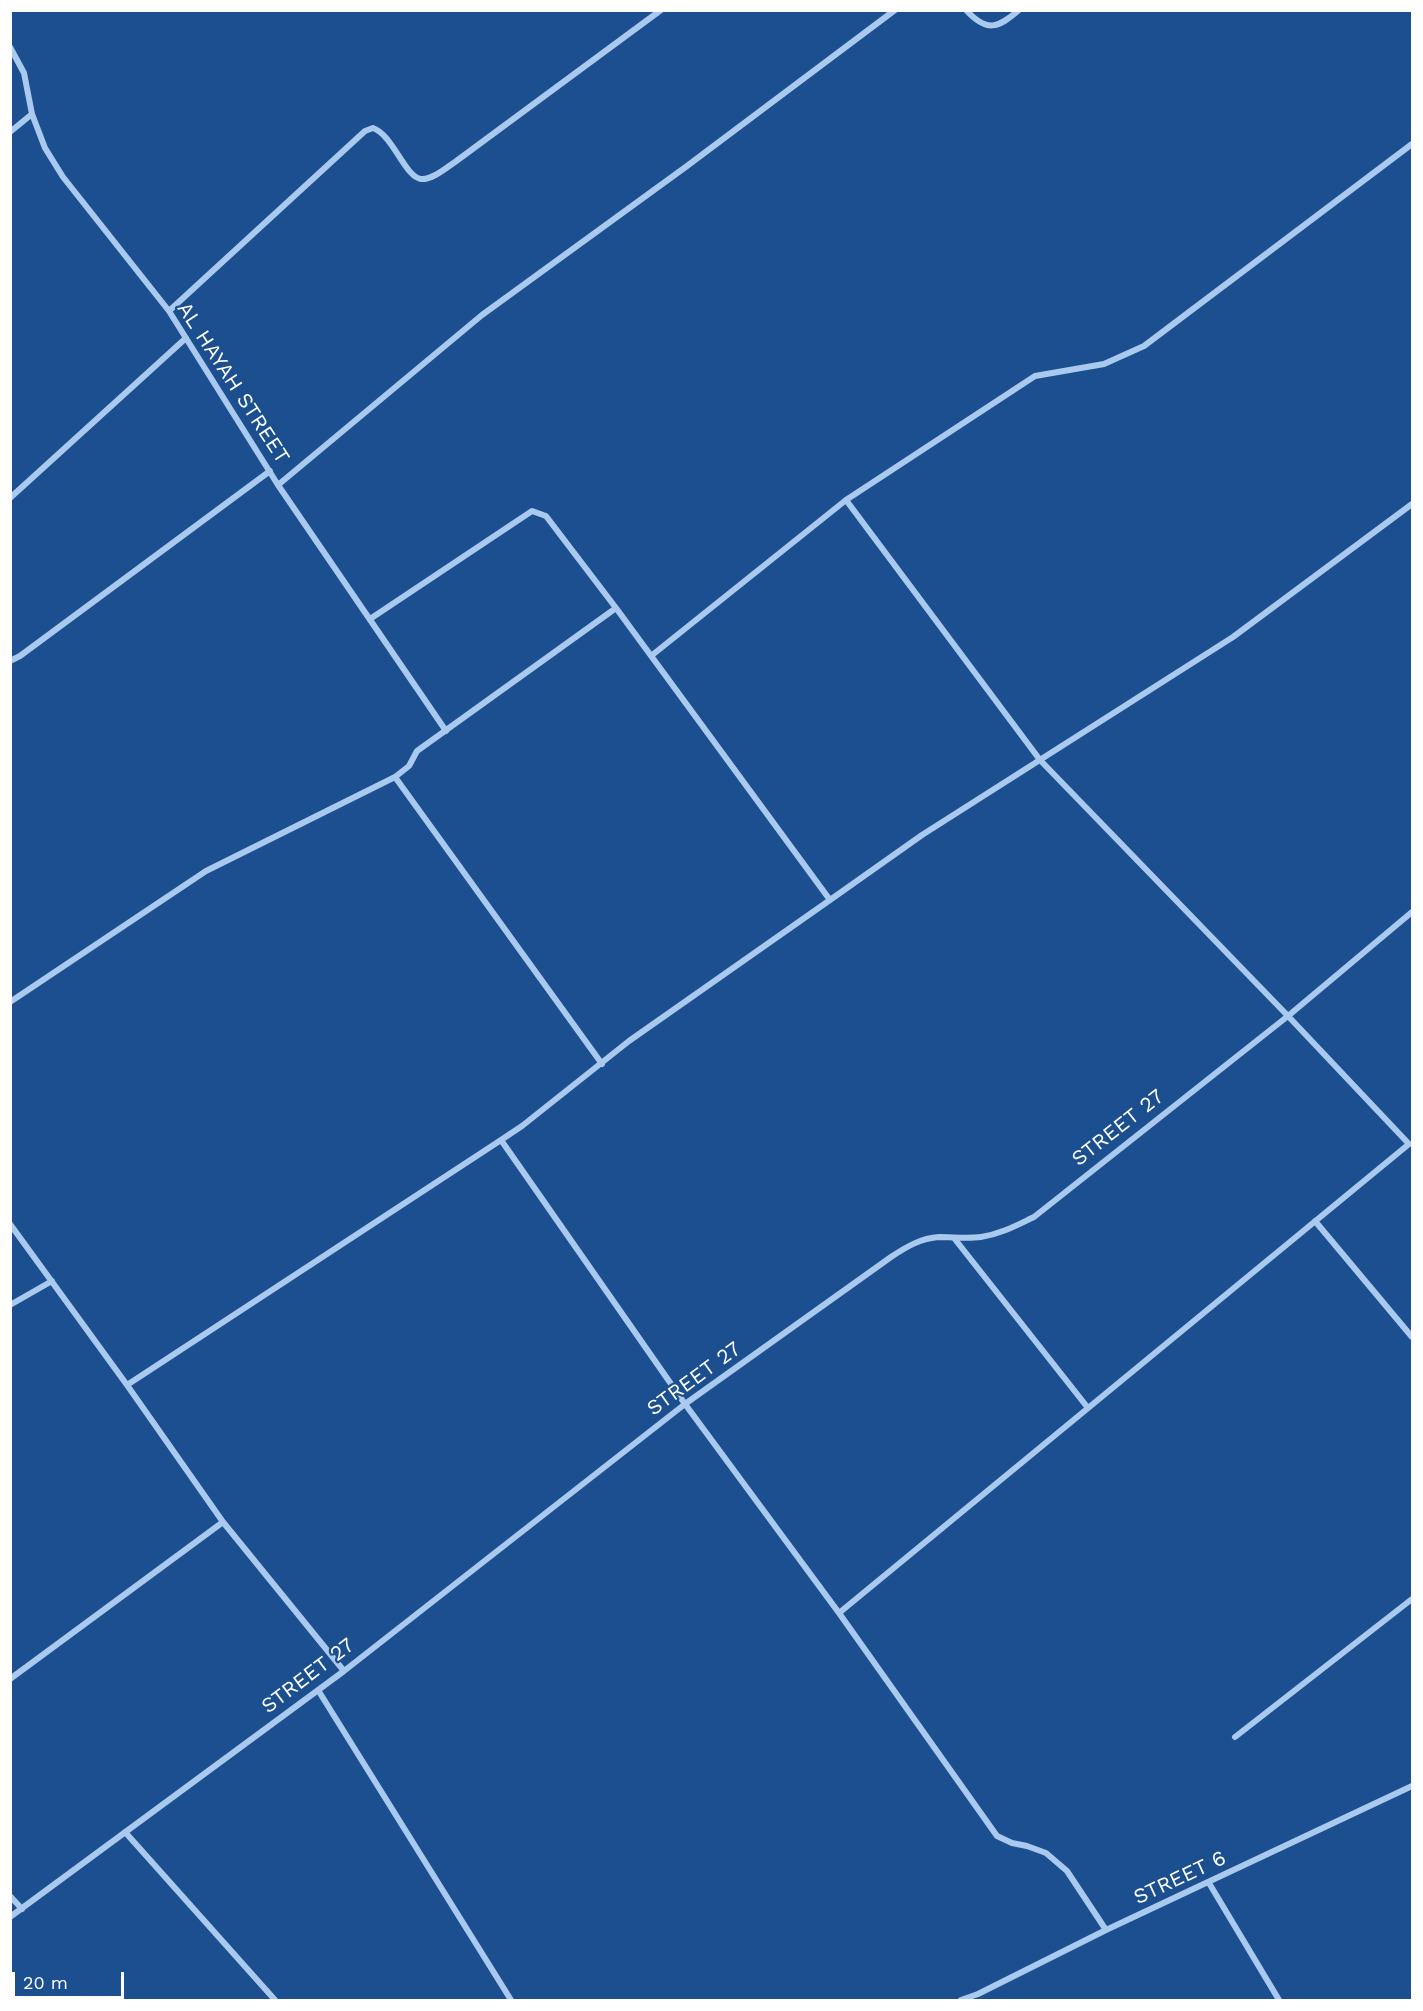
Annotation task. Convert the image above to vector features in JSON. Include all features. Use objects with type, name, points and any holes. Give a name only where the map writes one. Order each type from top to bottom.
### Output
[{"type":"street","points":[[169,311],[365,131],[373,128],[380,131],[409,170],[417,178],[423,179],[455,162],[661,10]]},
{"type":"street","points":[[278,484],[482,315],[896,10]]},
{"type":"street","points":[[966,10],[974,19],[988,25],[999,25],[1019,10]]},
{"type":"street","name":"AL HAYAH STREET","points":[[10,47],[24,73],[32,114],[45,148],[63,177],[169,311],[278,484],[447,731]]},
{"type":"street","points":[[10,132],[32,114]]},
{"type":"street","points":[[651,656],[846,500],[1035,376],[1104,364],[1144,346],[1413,144]]},
{"type":"street","points":[[10,498],[186,338]]},
{"type":"street","points":[[10,661],[20,656],[270,471]]},
{"type":"street","points":[[838,1613],[1411,1142],[1040,760],[846,500]]},
{"type":"street","points":[[127,1385],[522,1126],[629,1041],[922,835],[1233,637],[1413,504]]},
{"type":"street","points":[[370,619],[532,512],[546,516],[830,900]]},
{"type":"street","points":[[10,1002],[206,871],[395,777],[409,766],[417,752],[616,608]]},
{"type":"street","points":[[395,777],[602,1064]]},
{"type":"street","name":"STREET 27","points":[[10,1917],[344,1671],[685,1404],[905,1248],[929,1239],[982,1237],[1010,1229],[1034,1216],[1288,1016],[1413,912]]},
{"type":"street","points":[[501,1140],[685,1404],[997,1836],[1012,1844],[1027,1846],[1046,1853],[1067,1871],[1106,1930]]},
{"type":"street","points":[[1315,1221],[1413,1336]]},
{"type":"street","points":[[10,1224],[127,1385],[222,1522],[344,1671]]},
{"type":"street","points":[[954,1238],[1088,1408]]},
{"type":"street","points":[[10,1305],[52,1281]]},
{"type":"street","points":[[10,1679],[222,1522]]},
{"type":"street","points":[[1235,1737],[1413,1599]]},
{"type":"street","points":[[318,1690],[511,2001]]},
{"type":"street","name":"STREET 6","points":[[961,2001],[978,1995],[1106,1930],[1413,1786]]},
{"type":"street","points":[[125,1832],[275,2001]]},
{"type":"street","points":[[1209,1882],[1279,2001]]},
{"type":"street","points":[[10,1896],[22,1909]]}]
